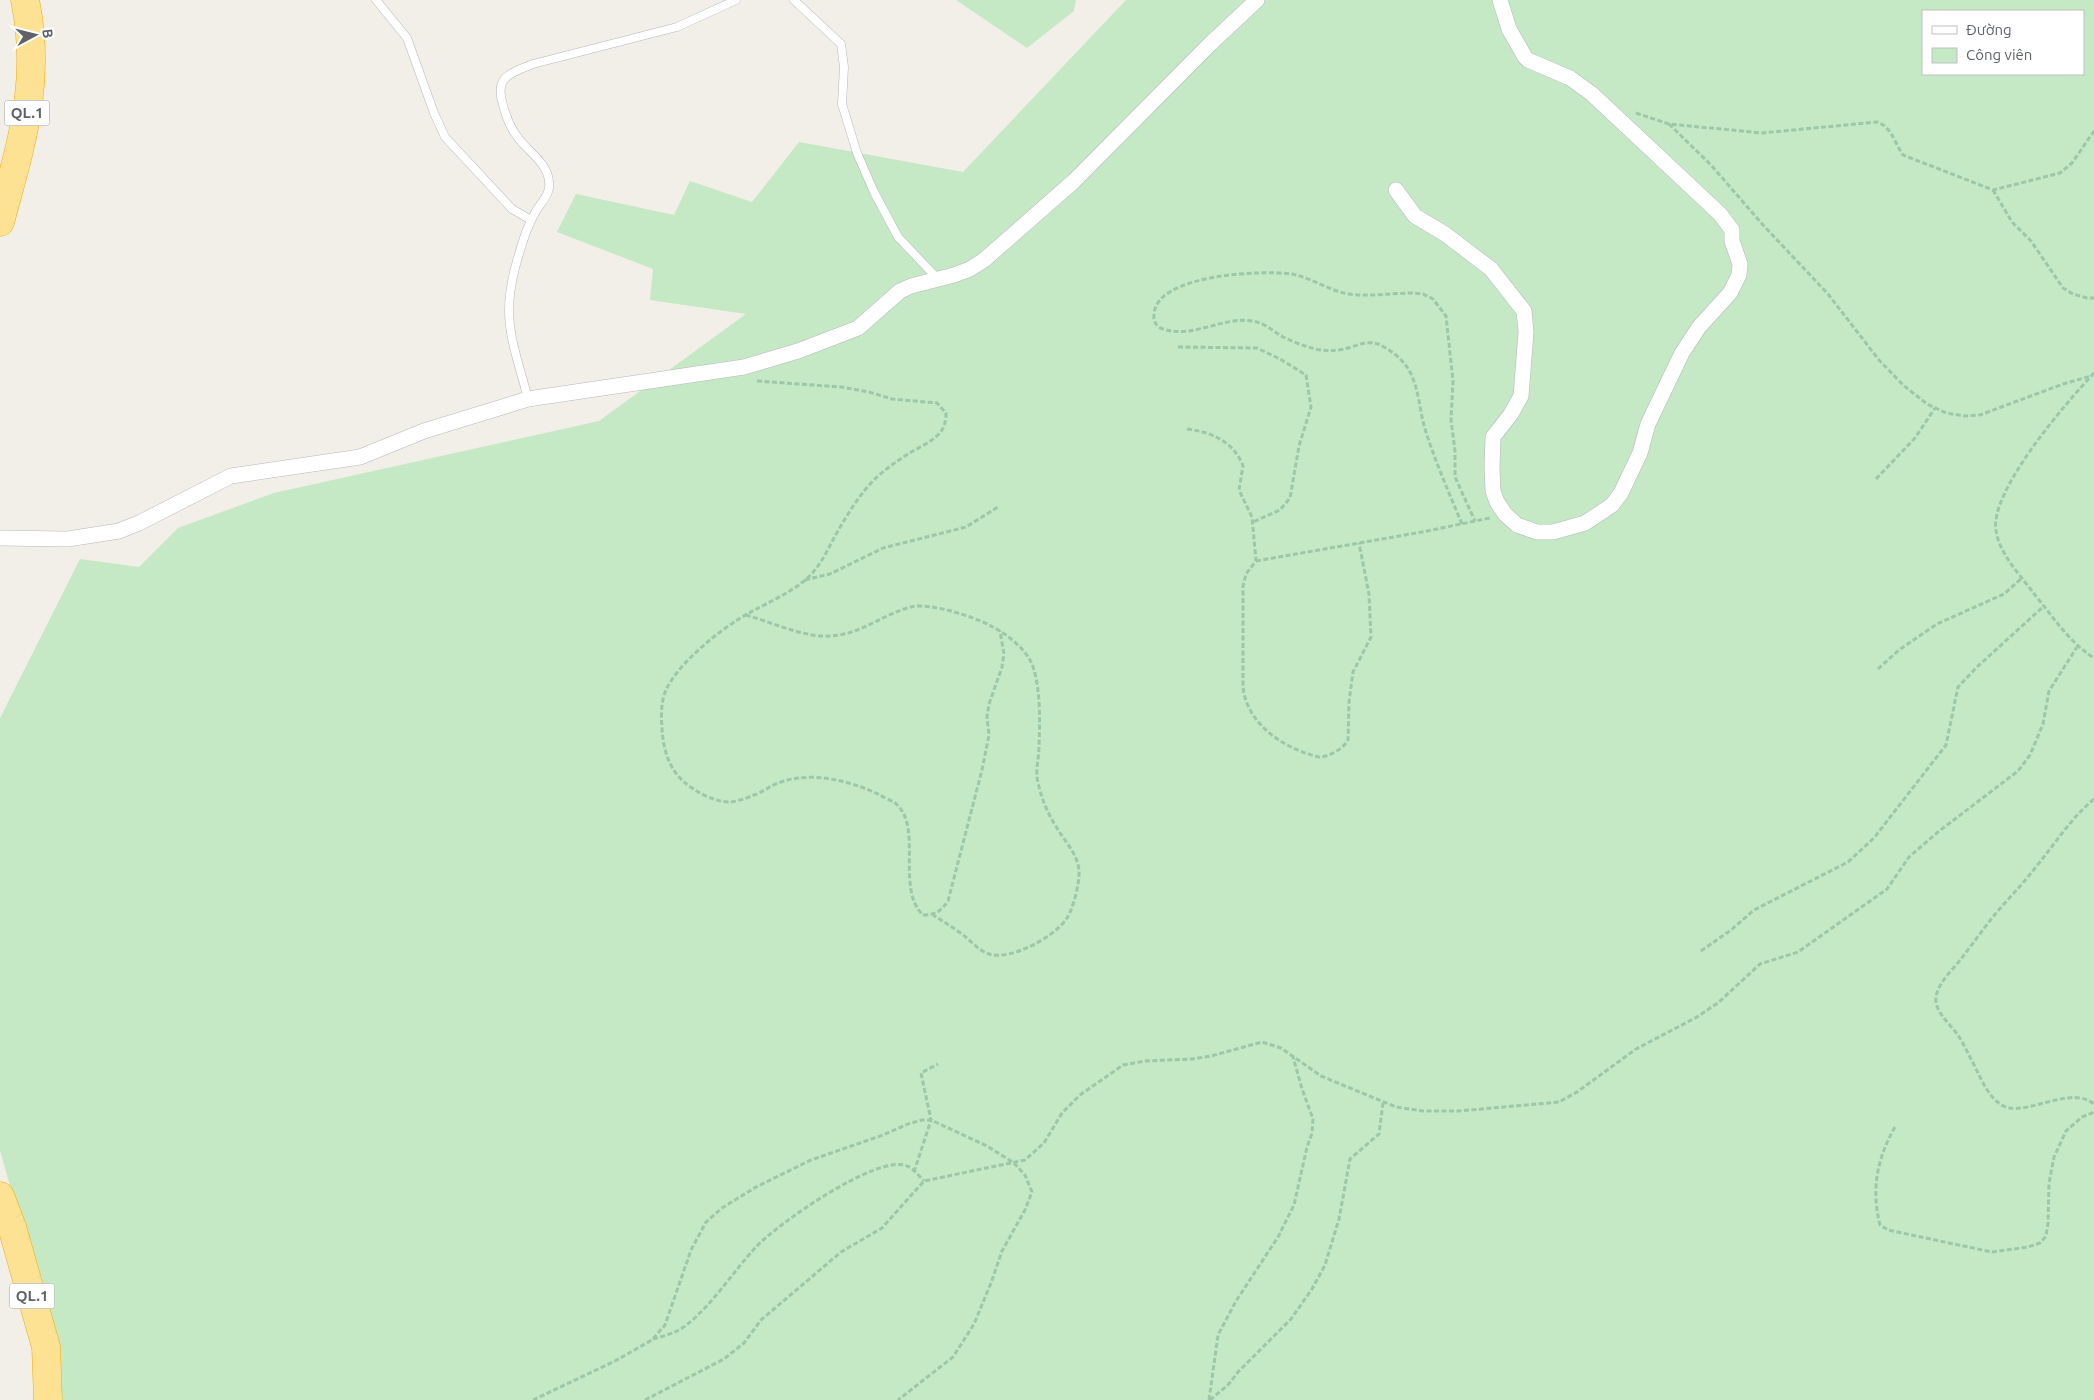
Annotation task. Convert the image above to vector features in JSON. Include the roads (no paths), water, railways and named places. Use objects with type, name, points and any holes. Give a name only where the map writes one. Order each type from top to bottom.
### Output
[{"type":"highway","name":"QL.1","points":[[0,222],[26,123],[30,92],[32,57],[26,0]]},
{"type":"highway","name":"QL.1","points":[[0,1196],[12,1227],[46,1347],[48,1400]]},
{"type":"street","points":[[0,538],[68,539],[119,531],[139,523],[232,476],[360,456],[424,431],[528,399],[652,379],[720,372],[762,362],[842,334],[864,324],[884,304],[900,292],[911,286],[938,280],[970,269],[999,247],[1074,181],[1209,45],[1257,0]]},
{"type":"street","points":[[1396,190],[1415,216],[1445,234],[1491,269],[1524,311],[1526,332],[1521,396],[1511,414],[1495,434],[1492,447],[1493,491],[1497,502],[1505,514],[1526,530],[1553,532],[1585,523],[1612,505],[1621,493],[1630,478],[1640,453],[1648,424],[1682,353],[1699,327],[1730,293],[1737,281],[1740,270],[1731,237],[1732,230],[1725,219],[1592,94],[1570,78],[1528,60],[1509,29],[1500,0]]},
{"type":"lane","points":[[376,0],[407,38],[432,108],[445,137],[512,209],[531,220]]},
{"type":"lane","points":[[528,399],[513,342],[509,311],[510,296],[517,264],[531,220],[547,196],[550,184],[541,162],[518,138],[508,120],[499,88],[503,79],[533,64],[677,27],[736,0]]},
{"type":"lane","points":[[794,0],[841,44],[844,67],[842,104],[860,159],[883,210],[898,237],[938,280]]}]
